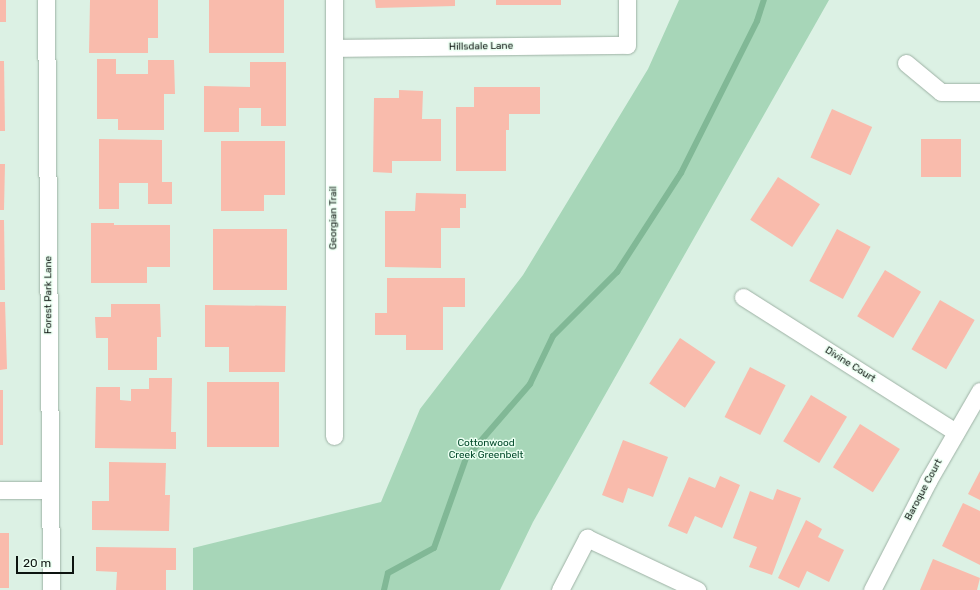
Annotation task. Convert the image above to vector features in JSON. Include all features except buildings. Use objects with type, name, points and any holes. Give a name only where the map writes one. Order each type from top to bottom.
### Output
[{"type":"street","name":"Forest Park Lane","points":[[46,0],[51,590]]},
{"type":"street","name":"Georgian Trail","points":[[334,0],[334,436]]},
{"type":"street","name":"Hillsdale Lane","points":[[334,48],[627,45],[627,0]]},
{"type":"street","points":[[906,63],[941,92],[980,92]]},
{"type":"street","name":"Divine Court","points":[[743,297],[956,432]]},
{"type":"street","name":"Baroque Court","points":[[872,590],[928,481],[980,391]]},
{"type":"street","points":[[0,490],[50,490]]},
{"type":"street","points":[[560,590],[587,538],[697,590]]},
{"type":"green space","name":"Cottonwood Creek Greenbelt","points":[[679,0],[829,0],[533,522],[500,590],[193,590],[193,548],[381,502],[420,409],[523,275],[648,69]]},
{"type":"waterway","points":[[384,590],[388,573],[434,548],[466,458],[530,384],[553,336],[617,272],[681,173],[757,21],[764,0]]}]
